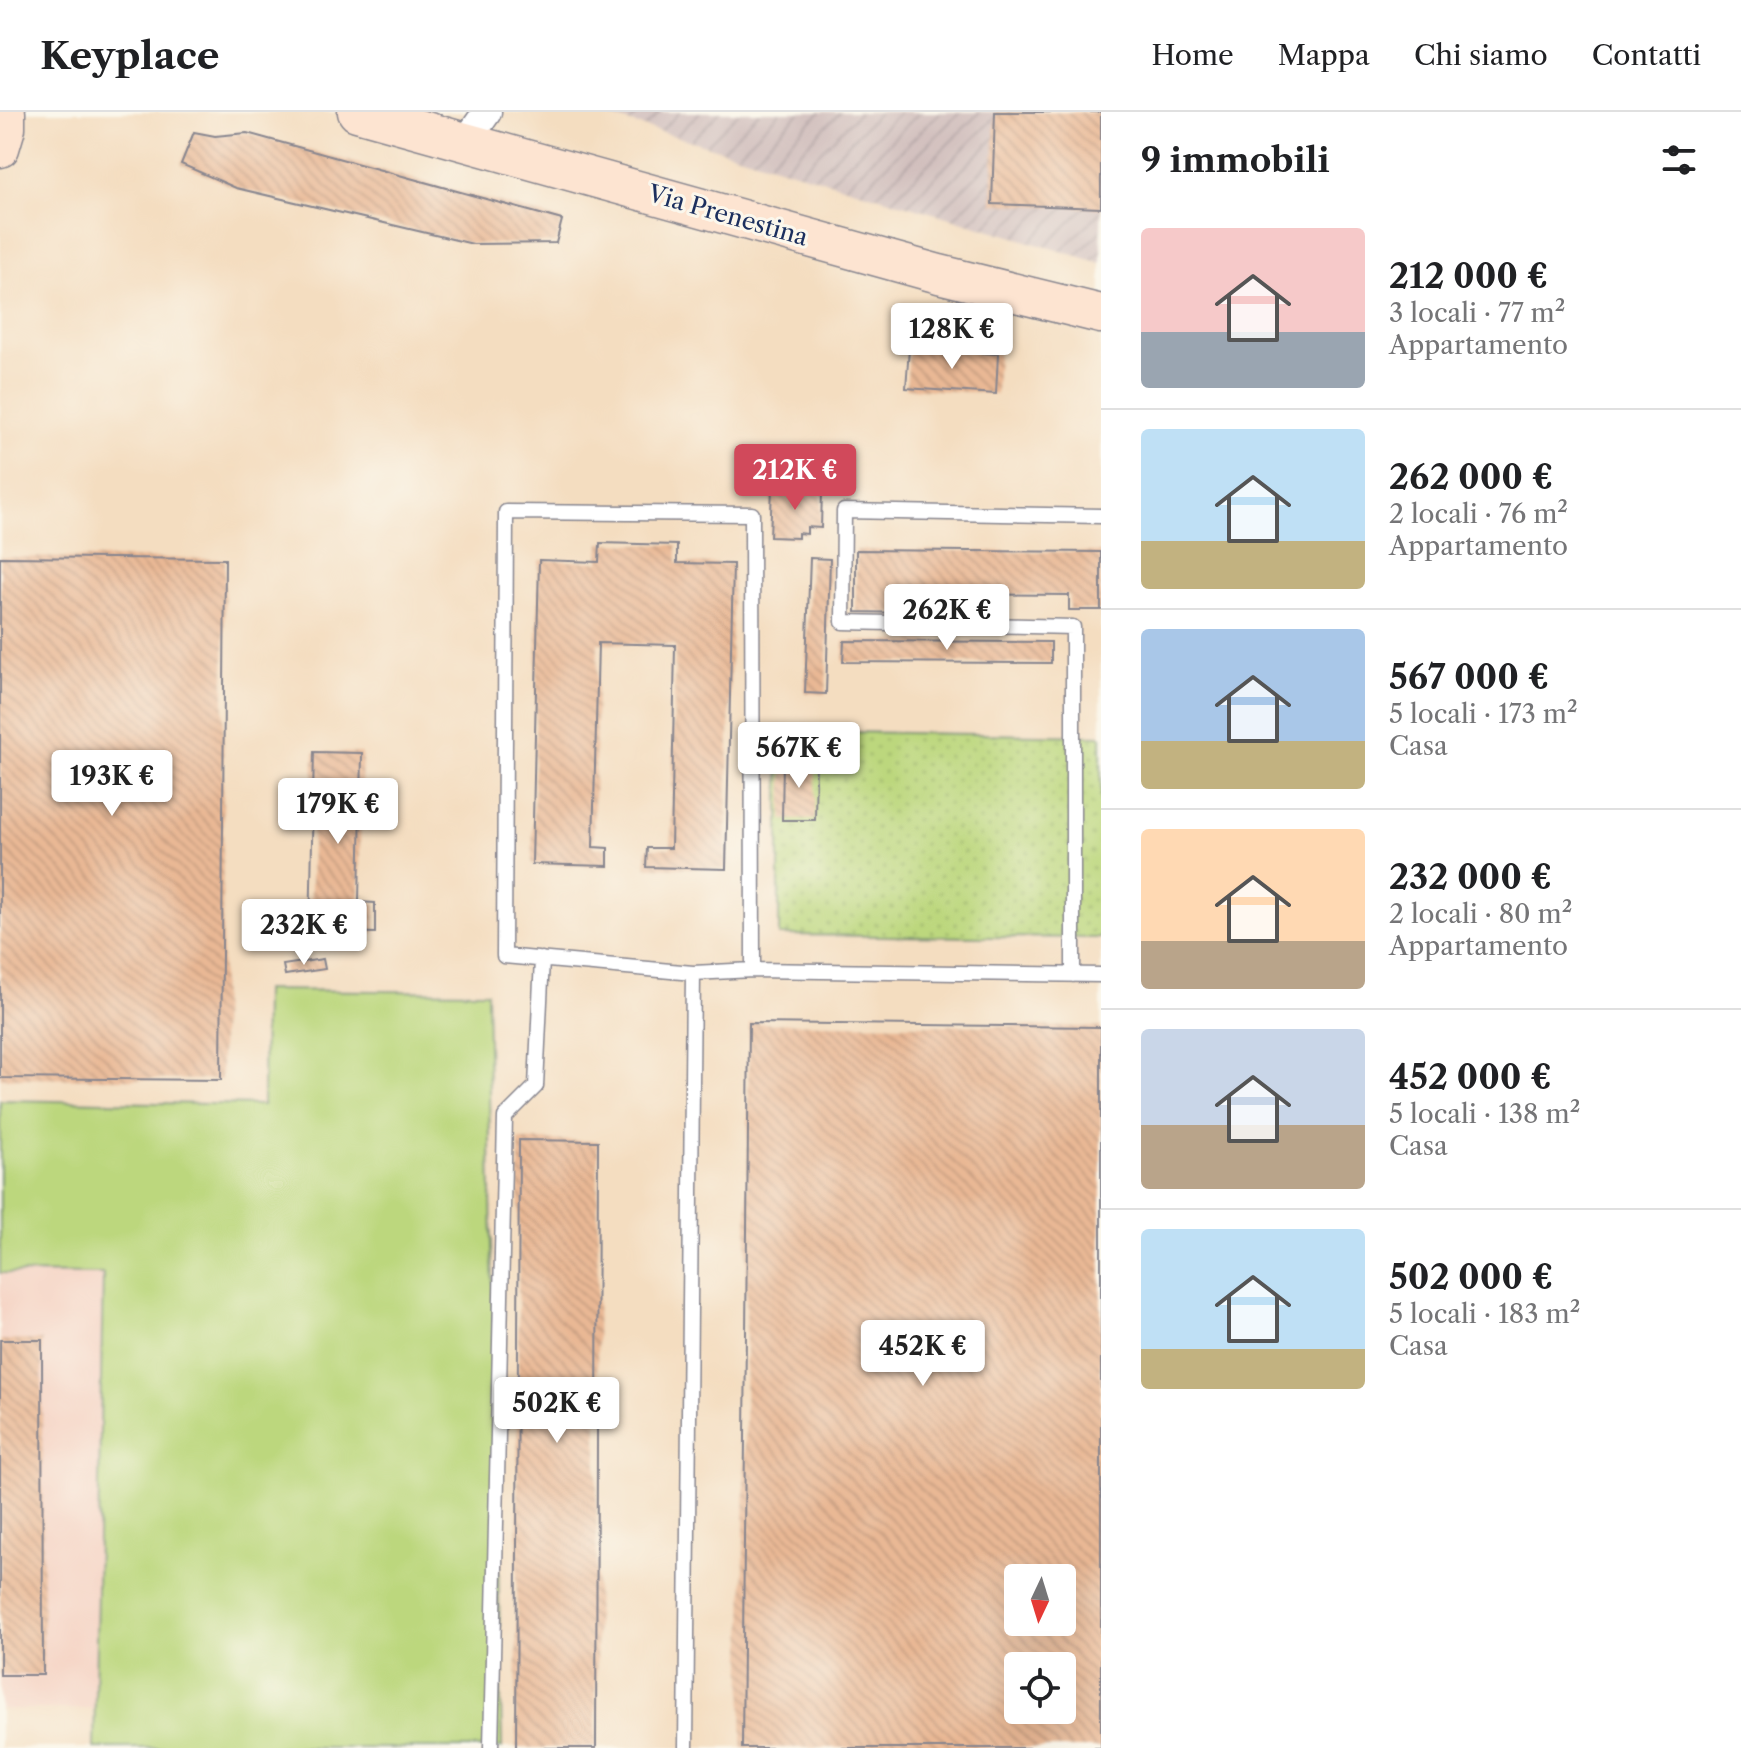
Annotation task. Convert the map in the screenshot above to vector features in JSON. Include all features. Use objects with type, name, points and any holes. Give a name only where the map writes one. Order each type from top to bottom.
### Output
[{"type":"street","name":"Via Prenestina","points":[[357,112],[476,127],[939,274],[1101,314]]},
{"type":"street","points":[[0,148],[6,128],[3,113]]},
{"type":"lane","points":[[1073,975],[1073,627],[843,622],[844,511],[1101,516]]},
{"type":"lane","points":[[753,970],[752,514],[506,512],[504,956],[693,973],[753,970],[1101,975]]},
{"type":"lane","points":[[491,1748],[505,1117],[536,1086],[542,959]]},
{"type":"lane","points":[[686,1748],[693,973]]},
{"type":"shaded area","points":[[594,112],[1101,112],[1101,263]]},
{"type":"shaded area","points":[[0,1273],[103,1274],[94,1709],[0,1709]]},
{"type":"green space","points":[[779,731],[1101,736],[1101,938],[779,935]]},
{"type":"green space","points":[[264,990],[487,992],[502,1748],[94,1748],[103,1274],[0,1273],[0,1100],[263,1105]]},
{"type":"building","points":[[995,112],[1101,112],[1101,208],[992,204]]},
{"type":"building","points":[[194,132],[215,136],[247,133],[562,220],[556,243],[473,244],[236,188],[181,164]]},
{"type":"building","points":[[909,349],[998,354],[996,394],[906,388]]},
{"type":"building","points":[[772,488],[822,490],[821,528],[807,527],[807,534],[798,533],[798,538],[770,537]]},
{"type":"building","points":[[600,543],[677,545],[677,563],[733,564],[726,869],[646,867],[647,848],[671,848],[675,645],[598,643],[593,847],[608,848],[608,866],[532,864],[539,560],[599,562]]},
{"type":"building","points":[[856,550],[1101,552],[1101,610],[1069,610],[1069,595],[912,594],[912,613],[856,612]]},
{"type":"building","points":[[0,557],[225,559],[221,1080],[0,1078]]},
{"type":"building","points":[[810,558],[830,559],[826,694],[805,693]]},
{"type":"building","points":[[844,641],[1051,642],[1051,663],[843,662]]},
{"type":"building","points":[[314,752],[362,753],[359,902],[375,903],[375,933],[310,931]]},
{"type":"building","points":[[783,761],[816,761],[815,820],[782,820]]},
{"type":"building","points":[[323,959],[325,969],[285,975],[283,965]]},
{"type":"building","points":[[749,1023],[1101,1027],[1101,1748],[742,1748]]},
{"type":"building","points":[[519,1140],[598,1141],[596,1748],[516,1748]]},
{"type":"building","points":[[0,1340],[42,1340],[43,1675],[0,1675]]}]
